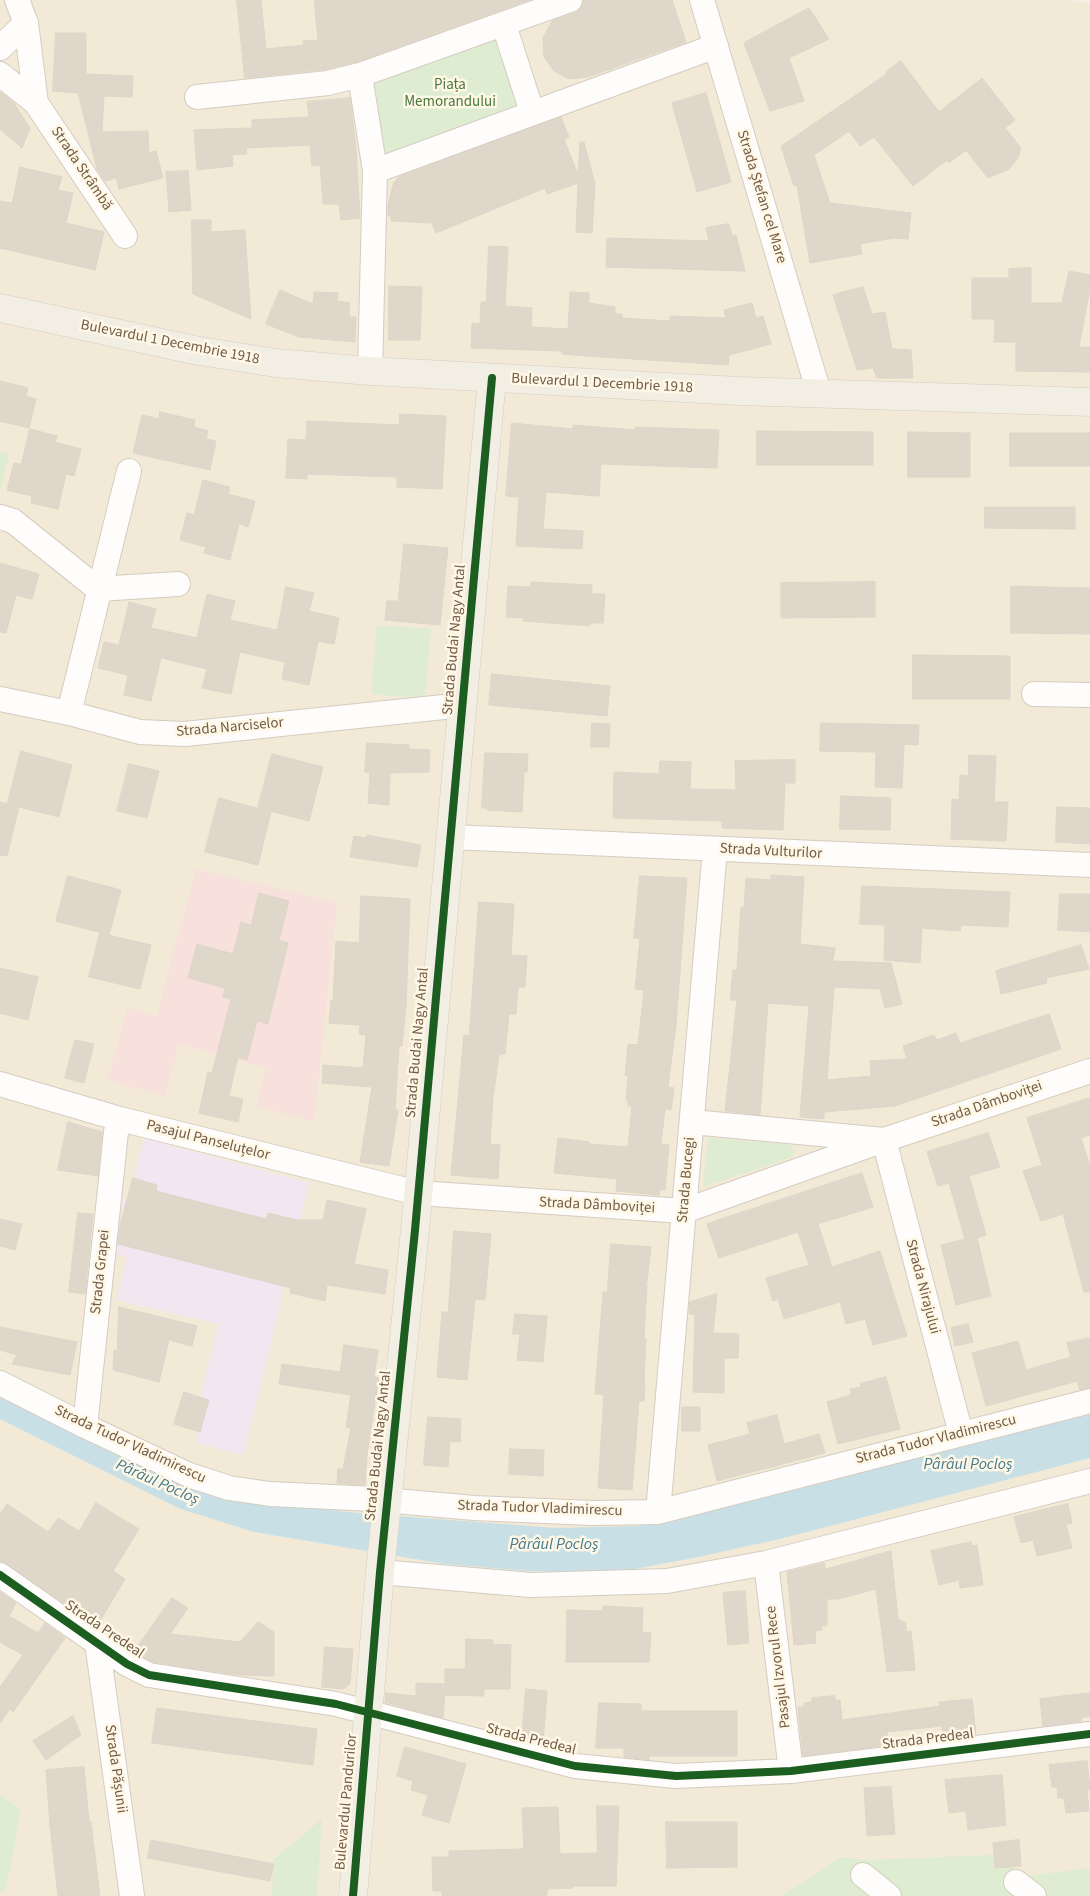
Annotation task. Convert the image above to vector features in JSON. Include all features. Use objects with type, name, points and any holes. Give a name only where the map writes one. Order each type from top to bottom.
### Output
[{"type":"main road","name":"Bulevardul 1 Decembrie 1918","points":[[0,308],[194,350],[276,363],[492,378],[819,393],[1090,402]]},
{"type":"main road","name":"Strada Budai Nagy Antal","points":[[368,1711],[418,1194],[492,378]]},
{"type":"main road","name":"Bulevardul Pandurilor","points":[[353,1896],[368,1711]]},
{"type":"street","name":"Strada Strâmbă","points":[[17,0],[26,23],[36,103]]},
{"type":"street","points":[[197,97],[328,83],[360,75],[570,0]]},
{"type":"street","name":"Strada Ștefan cel Mare","points":[[702,0],[819,393]]},
{"type":"street","points":[[0,48],[26,23]]},
{"type":"street","points":[[504,25],[532,112]]},
{"type":"street","points":[[375,171],[716,46]]},
{"type":"street","name":"Strada Strâmbă","points":[[0,74],[36,103],[125,236]]},
{"type":"street","points":[[360,75],[375,171],[370,371]]},
{"type":"street","points":[[69,713],[98,589],[129,471]]},
{"type":"street","points":[[0,517],[13,521],[98,589],[178,584]]},
{"type":"street","points":[[1034,694],[1090,695]]},
{"type":"street","name":"Strada Narciselor","points":[[0,699],[69,713],[140,732],[185,734],[463,705]]},
{"type":"street","name":"Strada Vulturilor","points":[[451,837],[1090,866]]},
{"type":"street","name":"Strada Bucegi","points":[[658,1512],[715,849]]},
{"type":"street","name":"Strada Dâmboviței","points":[[418,1194],[684,1211],[884,1140],[1090,1071]]},
{"type":"street","name":"Pasajul Panseluțelor","points":[[0,1084],[120,1119],[418,1194]]},
{"type":"street","name":"Strada Grapei","points":[[85,1426],[116,1132],[120,1119]]},
{"type":"street","name":"Strada Dâmboviței","points":[[692,1122],[884,1140]]},
{"type":"street","name":"Strada Nirajului","points":[[884,1140],[961,1434]]},
{"type":"street","name":"Strada Tudor Vladimirescu","points":[[0,1382],[85,1426],[189,1475],[229,1488],[270,1494],[387,1503],[592,1513],[658,1512],[1090,1401]]},
{"type":"street","points":[[381,1565],[531,1585],[667,1581],[766,1563],[1090,1481]]},
{"type":"street","name":"Pasajul Izvorul Rece","points":[[766,1563],[791,1771]]},
{"type":"street","name":"Strada Predeal","points":[[0,1575],[128,1664],[149,1675],[368,1711],[575,1766],[676,1776],[791,1771],[1090,1734]]},
{"type":"street","name":"Strada Pășunii","points":[[97,1642],[132,1896]]},
{"type":"street","points":[[863,1875],[889,1896]]},
{"type":"shaded area","points":[[0,0],[1072,0],[1090,3],[1090,1896],[0,1896]]},
{"type":"shaded area","points":[[196,869],[337,903],[314,1121],[256,1106],[266,1068],[179,1044],[165,1096],[108,1080],[127,1008],[157,1016]]},
{"type":"shaded area","points":[[144,1138],[309,1183],[244,1455],[195,1443],[208,1401],[200,1398],[218,1324],[116,1300],[127,1257],[115,1254],[124,1210],[117,1208],[120,1198],[127,1200]]},
{"type":"green space","name":"Piața Memorandului","points":[[513,29],[541,103],[380,162],[367,83]]},
{"type":"green space","points":[[0,452],[9,454],[0,490]]},
{"type":"green space","points":[[377,625],[431,629],[425,699],[371,694]]},
{"type":"green space","points":[[708,1138],[788,1144],[792,1146],[794,1155],[790,1158],[703,1187]]},
{"type":"green space","points":[[0,1795],[20,1809],[5,1891],[0,1891]]},
{"type":"green space","points":[[322,1819],[317,1896],[272,1896],[274,1859]]},
{"type":"green space","points":[[992,1855],[1027,1876],[1090,1868],[1090,1896],[781,1896],[841,1857],[870,1860]]},
{"type":"water","name":"Pârâul Pocloș","points":[[0,1390],[229,1499],[358,1513],[555,1528],[638,1526],[710,1509],[1090,1408],[1090,1458],[784,1538],[698,1557],[635,1569],[578,1572],[528,1571],[445,1564],[254,1532],[181,1509],[0,1419]]},
{"type":"building","points":[[237,0],[261,0],[266,49],[304,45],[303,41],[318,40],[314,0],[529,0],[356,62],[326,69],[245,78]]},
{"type":"building","points":[[583,0],[672,0],[686,42],[588,77],[569,79],[554,71],[544,57],[543,38],[552,21],[575,13],[581,8]]},
{"type":"building","points":[[809,8],[829,39],[789,58],[804,101],[770,111],[744,43]]},
{"type":"building","points":[[56,33],[86,33],[86,74],[133,76],[132,97],[104,96],[102,132],[148,131],[149,153],[156,151],[163,178],[119,189],[116,178],[105,181],[97,169],[78,93],[53,91]]},
{"type":"building","points":[[901,61],[939,112],[982,78],[1015,120],[1005,128],[1021,148],[1018,158],[1009,169],[988,178],[966,150],[949,163],[947,160],[913,186],[874,137],[860,146],[849,131],[814,155],[830,203],[911,213],[908,239],[894,238],[860,244],[862,254],[810,263],[797,185],[794,186],[781,146],[887,74],[886,72]]},
{"type":"building","points":[[0,92],[13,102],[30,128],[22,148],[0,129]]},
{"type":"building","points":[[706,93],[731,182],[697,192],[672,103]]},
{"type":"building","points":[[350,98],[356,148],[360,218],[341,220],[339,204],[323,204],[320,165],[312,166],[310,145],[246,148],[247,154],[232,155],[233,166],[197,170],[194,130],[252,128],[252,120],[309,117],[307,102]]},
{"type":"building","points":[[561,117],[569,137],[564,139],[578,175],[580,142],[584,142],[595,184],[592,233],[576,232],[578,183],[547,194],[545,188],[436,233],[432,223],[391,221],[391,216],[388,216],[388,205],[394,182],[399,177]]},
{"type":"building","points":[[20,167],[62,177],[58,190],[73,193],[66,223],[104,232],[95,270],[0,248],[0,201],[12,203]]},
{"type":"building","points":[[188,171],[191,210],[169,212],[166,172]]},
{"type":"building","points":[[192,220],[211,220],[211,232],[245,230],[251,319],[193,294]]},
{"type":"building","points":[[729,224],[732,236],[736,235],[745,271],[606,267],[607,238],[709,241],[706,228]]},
{"type":"building","points":[[489,246],[508,247],[505,306],[532,308],[531,327],[568,329],[570,292],[589,293],[589,303],[615,307],[615,314],[622,314],[622,318],[670,321],[670,316],[726,318],[724,310],[752,303],[756,318],[763,316],[771,344],[729,355],[728,365],[562,354],[562,351],[471,348],[472,323],[480,324],[481,302],[486,302]]},
{"type":"building","points":[[1031,268],[1031,303],[1062,303],[1069,271],[1090,275],[1090,289],[1079,347],[1090,347],[1090,372],[1016,371],[1016,342],[994,342],[995,319],[972,319],[972,278],[1009,278],[1009,269]]},
{"type":"building","points":[[389,286],[422,287],[420,340],[389,340]]},
{"type":"building","points":[[863,287],[872,314],[885,312],[892,349],[911,350],[913,378],[877,378],[873,368],[857,370],[833,295]]},
{"type":"building","points":[[280,290],[313,304],[314,292],[338,293],[337,301],[350,303],[349,317],[356,317],[355,342],[299,337],[266,324]]},
{"type":"building","points":[[0,381],[28,388],[26,396],[36,399],[29,428],[0,421]]},
{"type":"building","points":[[160,412],[195,420],[194,427],[208,431],[206,439],[216,441],[210,470],[133,453],[142,415],[159,419]]},
{"type":"building","points":[[400,414],[446,416],[442,489],[397,487],[397,477],[307,474],[307,479],[286,478],[288,439],[306,440],[307,421],[399,425]]},
{"type":"building","points":[[512,423],[573,429],[573,425],[635,430],[635,427],[719,430],[717,468],[601,464],[599,496],[546,492],[543,529],[583,531],[582,549],[516,546],[519,497],[506,496]]},
{"type":"building","points":[[30,429],[57,436],[55,442],[81,449],[74,476],[66,474],[58,509],[31,503],[32,496],[7,490],[14,463],[21,464]]},
{"type":"building","points":[[757,431],[873,432],[873,465],[757,465]]},
{"type":"building","points":[[908,432],[970,433],[970,477],[908,477]]},
{"type":"building","points":[[1010,433],[1090,433],[1090,466],[1010,466]]},
{"type":"building","points":[[203,480],[230,487],[228,494],[255,501],[248,527],[239,524],[230,560],[204,553],[206,547],[180,540],[187,513],[194,515]]},
{"type":"building","points":[[985,507],[1075,507],[1075,529],[985,528]]},
{"type":"building","points":[[404,544],[448,548],[440,625],[385,620],[387,601],[398,601]]},
{"type":"building","points":[[0,563],[39,574],[32,599],[16,595],[6,633],[0,632]]},
{"type":"building","points":[[531,582],[592,585],[592,594],[605,594],[603,623],[590,623],[590,626],[523,621],[523,618],[506,617],[508,586],[530,587]]},
{"type":"building","points":[[875,582],[875,617],[781,618],[781,583]]},
{"type":"building","points":[[1011,586],[1090,588],[1090,634],[1011,633]]},
{"type":"building","points":[[286,587],[314,593],[309,611],[339,618],[334,644],[318,641],[309,685],[282,679],[285,662],[240,652],[231,694],[202,688],[207,669],[161,658],[151,701],[124,695],[128,675],[98,668],[104,642],[119,645],[129,602],[156,609],[151,628],[197,638],[207,594],[235,601],[230,620],[277,630]]},
{"type":"building","points":[[913,655],[1010,656],[1010,699],[913,699]]},
{"type":"building","points":[[492,674],[610,686],[607,716],[489,705]]},
{"type":"building","points":[[592,723],[610,724],[609,747],[591,747]]},
{"type":"building","points":[[821,723],[919,725],[918,745],[904,744],[902,788],[875,787],[876,752],[820,751]]},
{"type":"building","points":[[367,743],[409,745],[409,749],[430,750],[429,772],[390,773],[389,805],[368,803],[370,773],[365,772]]},
{"type":"building","points":[[21,751],[72,765],[59,817],[19,807],[7,856],[0,855],[0,802],[7,804]]},
{"type":"building","points":[[485,753],[528,754],[527,772],[524,772],[522,812],[482,808]]},
{"type":"building","points":[[272,754],[323,767],[309,821],[258,808]]},
{"type":"building","points":[[969,755],[996,756],[994,802],[1008,802],[1006,841],[951,839],[952,799],[959,800],[960,775],[968,776]]},
{"type":"building","points":[[795,760],[795,783],[785,783],[783,830],[722,828],[722,821],[613,818],[614,772],[659,774],[660,761],[691,762],[690,789],[736,790],[735,761]]},
{"type":"building","points":[[129,764],[159,771],[147,818],[117,811]]},
{"type":"building","points":[[841,796],[891,798],[890,830],[840,829]]},
{"type":"building","points":[[219,798],[271,812],[258,865],[205,852]]},
{"type":"building","points":[[1057,807],[1090,808],[1090,844],[1056,842]]},
{"type":"building","points":[[367,835],[421,845],[417,867],[350,857],[354,836],[366,838]]},
{"type":"building","points":[[771,875],[804,877],[800,944],[835,948],[833,961],[891,963],[902,1004],[885,1008],[880,989],[834,987],[827,1080],[871,1076],[870,1061],[907,1059],[903,1046],[934,1035],[937,1040],[956,1033],[960,1043],[1049,1014],[1061,1049],[895,1106],[824,1112],[824,1119],[800,1117],[809,1006],[768,1003],[760,1115],[725,1111],[737,1000],[730,1000],[733,970],[737,970],[741,907],[744,908],[746,878],[771,880]]},
{"type":"building","points":[[68,876],[121,890],[109,935],[56,921]]},
{"type":"building","points":[[640,876],[687,878],[676,1025],[668,1087],[674,1088],[671,1110],[665,1109],[661,1144],[669,1145],[665,1190],[660,1189],[659,1195],[616,1191],[617,1179],[554,1173],[558,1138],[589,1142],[589,1144],[628,1147],[632,1106],[628,1106],[628,1100],[626,1100],[628,1076],[625,1075],[628,1044],[638,1045],[644,990],[635,989],[640,939],[634,938]]},
{"type":"building","points":[[862,886],[1010,892],[1008,927],[961,925],[960,931],[922,928],[920,963],[884,960],[885,925],[860,924]]},
{"type":"building","points":[[259,893],[289,901],[279,940],[288,943],[268,1024],[257,1021],[247,1060],[238,1057],[229,1096],[243,1099],[238,1122],[199,1113],[208,1072],[212,1073],[231,999],[223,997],[225,988],[188,978],[197,944],[233,954],[241,922],[251,925]]},
{"type":"building","points":[[1060,894],[1090,894],[1090,932],[1058,930]]},
{"type":"building","points":[[361,896],[410,899],[406,1006],[402,1046],[399,1046],[395,1109],[398,1110],[389,1166],[360,1162],[372,1087],[322,1083],[323,1065],[363,1068],[366,1035],[359,1034],[360,1025],[329,1023],[331,1000],[333,1001],[336,941],[359,943]]},
{"type":"building","points":[[479,902],[514,904],[511,955],[527,956],[525,987],[518,987],[516,1014],[509,1014],[505,1054],[499,1054],[493,1098],[490,1144],[500,1145],[498,1179],[451,1175],[464,1035],[469,1036]]},
{"type":"building","points":[[100,933],[151,945],[140,989],[89,977]]},
{"type":"building","points":[[1081,945],[1089,969],[1046,978],[1047,983],[1001,994],[996,971]]},
{"type":"building","points":[[0,968],[38,977],[28,1020],[0,1013]]},
{"type":"building","points":[[75,1040],[94,1044],[84,1083],[65,1078]]},
{"type":"building","points":[[1090,1098],[1090,1135],[1081,1138],[1090,1166],[1090,1292],[1084,1292],[1063,1214],[1041,1221],[1023,1171],[1042,1165],[1027,1118]]},
{"type":"building","points":[[68,1122],[102,1132],[98,1176],[58,1170]]},
{"type":"building","points":[[988,1133],[1000,1167],[969,1176],[986,1235],[977,1238],[991,1296],[956,1305],[941,1245],[965,1239],[949,1183],[938,1186],[927,1152]]},
{"type":"building","points":[[862,1173],[873,1207],[818,1224],[832,1267],[880,1251],[907,1336],[873,1345],[865,1319],[846,1324],[840,1302],[784,1319],[778,1299],[773,1301],[766,1278],[809,1265],[798,1232],[719,1258],[707,1224]]},
{"type":"building","points":[[133,1178],[157,1185],[156,1191],[266,1219],[268,1213],[297,1220],[323,1220],[327,1200],[366,1209],[354,1264],[388,1270],[385,1294],[327,1285],[325,1301],[290,1293],[291,1288],[118,1244],[120,1226]]},
{"type":"building","points":[[78,1213],[93,1214],[85,1294],[69,1292]]},
{"type":"building","points":[[0,1219],[22,1224],[15,1250],[0,1246]]},
{"type":"building","points":[[454,1231],[491,1234],[485,1300],[475,1299],[467,1380],[437,1377],[442,1312],[448,1312]]},
{"type":"building","points":[[611,1244],[651,1247],[647,1282],[643,1284],[647,1284],[644,1339],[646,1339],[644,1401],[639,1401],[632,1490],[598,1488],[604,1395],[595,1394],[603,1292],[607,1292]]},
{"type":"building","points":[[717,1294],[713,1333],[739,1334],[738,1358],[724,1358],[724,1393],[693,1392],[695,1315],[689,1314],[690,1302]]},
{"type":"building","points":[[119,1307],[197,1326],[192,1346],[169,1340],[159,1382],[113,1370],[114,1350],[117,1351]]},
{"type":"building","points":[[515,1314],[547,1316],[543,1362],[517,1360],[520,1334],[513,1334]]},
{"type":"building","points":[[968,1324],[973,1342],[955,1346],[951,1328]]},
{"type":"building","points":[[0,1327],[77,1342],[70,1375],[12,1364],[17,1355],[0,1350]]},
{"type":"building","points":[[1090,1338],[1090,1388],[1080,1390],[1077,1381],[986,1406],[972,1353],[1018,1341],[1026,1370],[1071,1357],[1067,1343]]},
{"type":"building","points":[[344,1345],[378,1350],[374,1377],[379,1378],[367,1454],[365,1485],[337,1483],[338,1469],[343,1469],[351,1428],[346,1427],[351,1395],[279,1384],[282,1364],[340,1372]]},
{"type":"building","points":[[886,1377],[900,1429],[838,1444],[827,1402],[851,1395],[850,1389],[861,1387],[860,1384]]},
{"type":"building","points":[[184,1392],[209,1400],[200,1432],[174,1424]]},
{"type":"building","points":[[682,1407],[700,1407],[700,1431],[682,1431]]},
{"type":"building","points":[[777,1415],[784,1444],[819,1434],[825,1453],[717,1481],[708,1445],[750,1434],[747,1423]]},
{"type":"building","points":[[428,1417],[461,1419],[460,1442],[450,1441],[448,1467],[424,1465]]},
{"type":"building","points":[[510,1449],[544,1450],[543,1476],[509,1474]]},
{"type":"building","points":[[96,1503],[139,1529],[113,1571],[125,1579],[97,1626],[8,1564],[0,1561],[0,1514],[7,1504],[48,1532],[58,1518],[79,1531]]},
{"type":"building","points":[[1068,1504],[1072,1523],[1066,1524],[1072,1548],[1037,1556],[1033,1540],[1021,1543],[1014,1517]]},
{"type":"building","points":[[971,1542],[972,1546],[977,1545],[983,1585],[960,1588],[959,1580],[939,1585],[931,1551]]},
{"type":"building","points":[[891,1551],[898,1619],[906,1623],[906,1632],[911,1631],[915,1670],[887,1672],[876,1589],[839,1599],[827,1599],[827,1626],[821,1626],[822,1630],[815,1631],[816,1643],[794,1645],[787,1572],[824,1563],[825,1569]]},
{"type":"building","points":[[745,1591],[749,1643],[728,1645],[723,1593]]},
{"type":"building","points":[[0,1592],[16,1603],[9,1616],[38,1633],[45,1623],[65,1638],[13,1712],[10,1709],[0,1723],[0,1687],[23,1655],[0,1642]]},
{"type":"building","points":[[172,1598],[188,1608],[170,1634],[240,1642],[258,1622],[274,1632],[274,1676],[240,1675],[153,1662],[134,1652]]},
{"type":"building","points":[[603,1606],[643,1608],[642,1632],[651,1633],[649,1662],[566,1662],[567,1610],[602,1611]]},
{"type":"building","points":[[466,1639],[493,1640],[493,1644],[511,1645],[510,1689],[484,1689],[484,1696],[445,1695],[445,1691],[443,1718],[385,1702],[386,1693],[416,1696],[416,1683],[445,1684],[445,1669],[465,1669]]},
{"type":"building","points":[[325,1647],[353,1649],[350,1684],[343,1689],[322,1687]]},
{"type":"building","points":[[526,1689],[547,1691],[543,1744],[522,1738]]},
{"type":"building","points":[[1090,1693],[1090,1716],[1081,1718],[1081,1721],[1043,1726],[1040,1699]]},
{"type":"building","points":[[835,1696],[835,1700],[840,1700],[842,1720],[940,1706],[939,1702],[972,1699],[976,1734],[943,1737],[942,1726],[887,1732],[888,1745],[803,1756],[798,1707],[804,1707],[804,1703],[812,1702],[812,1698]]},
{"type":"building","points":[[599,1703],[641,1704],[641,1711],[737,1711],[737,1756],[649,1756],[649,1760],[624,1757],[624,1748],[596,1748]]},
{"type":"building","points":[[157,1708],[317,1729],[313,1765],[152,1743]]},
{"type":"building","points":[[73,1716],[81,1735],[46,1760],[33,1741]]},
{"type":"building","points":[[405,1747],[466,1764],[449,1823],[422,1815],[428,1795],[411,1790],[413,1781],[397,1776]]},
{"type":"building","points":[[1087,1761],[1090,1790],[1087,1790],[1089,1811],[1066,1813],[1064,1798],[1058,1798],[1057,1787],[1052,1787],[1049,1765]]},
{"type":"building","points":[[84,1767],[89,1822],[91,1822],[100,1896],[58,1896],[46,1770]]},
{"type":"building","points":[[1002,1775],[1006,1825],[968,1830],[966,1811],[949,1813],[945,1780]]},
{"type":"building","points":[[891,1787],[895,1834],[867,1836],[864,1788]]},
{"type":"building","points":[[597,1806],[619,1806],[616,1886],[573,1886],[573,1888],[547,1889],[547,1895],[536,1896],[442,1896],[442,1891],[433,1891],[432,1857],[449,1857],[449,1851],[524,1849],[522,1808],[558,1807],[560,1854],[597,1853]]},
{"type":"building","points":[[666,1822],[737,1822],[737,1867],[667,1868]]},
{"type":"building","points":[[151,1840],[274,1864],[270,1881],[148,1858]]},
{"type":"building","points":[[1019,1840],[1021,1866],[995,1868],[993,1843]]},
{"type":"cycle path","points":[[353,1896],[380,1572],[415,1230],[492,378]]},
{"type":"cycle path","points":[[0,1575],[127,1664],[149,1675],[336,1704],[575,1766],[676,1776],[791,1771],[1090,1734]]}]
